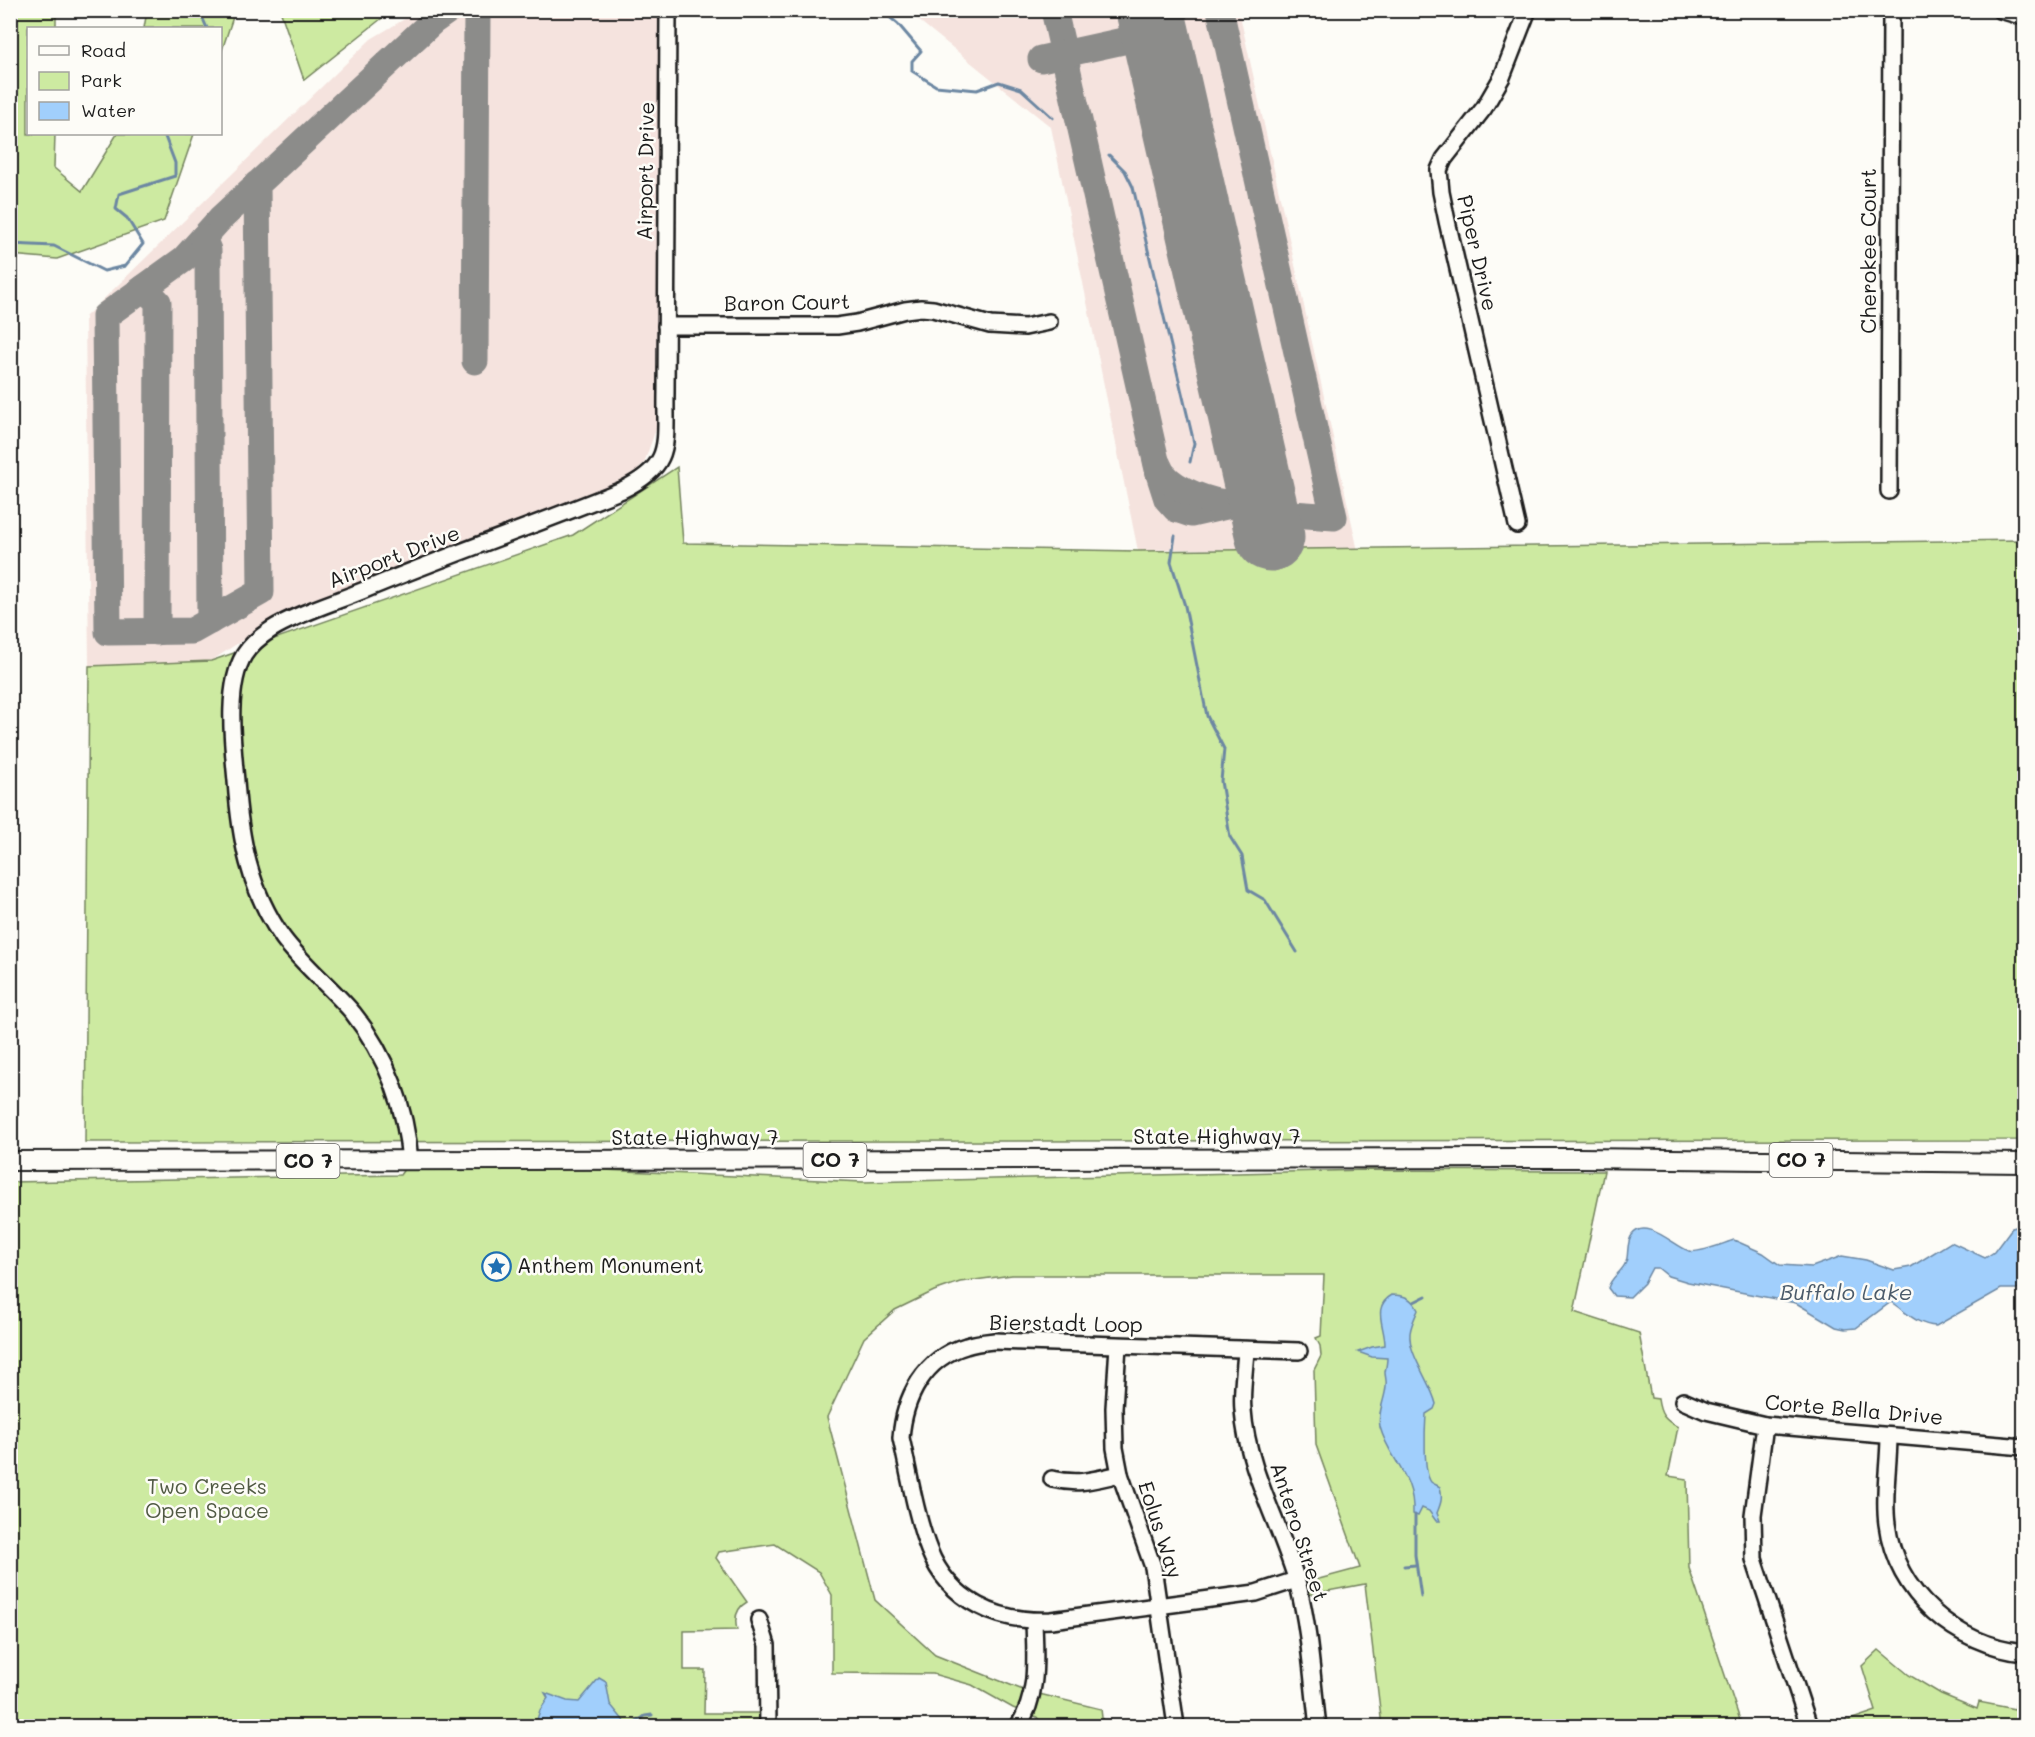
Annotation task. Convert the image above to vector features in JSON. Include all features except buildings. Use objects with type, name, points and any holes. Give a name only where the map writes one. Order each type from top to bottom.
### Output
[{"type":"main road","name":"State Highway 7","points":[[410,1161],[1578,1158],[2025,1163]]},
{"type":"main road","name":"CO 7","points":[[10,1161],[410,1161]]},
{"type":"street","name":"Airport Drive","points":[[410,1161],[403,1110],[376,1048],[353,1014],[306,966],[281,935],[262,903],[251,876],[241,837],[234,760],[233,716],[236,677],[243,658],[253,644],[286,622],[435,562],[612,495],[652,473],[665,446],[668,10]]},
{"type":"street","name":"Piper Drive","points":[[1517,525],[1447,221],[1439,174],[1444,159],[1479,114],[1502,77],[1528,10]]},
{"type":"street","name":"Cherokee Court","points":[[1889,491],[1892,10]]},
{"type":"street","points":[[2000,10],[2025,17]]},
{"type":"street","name":"Baron Court","points":[[666,326],[837,326],[921,308],[933,309],[990,325],[1025,327],[1049,322]]},
{"type":"street","name":"Bierstadt Loop","points":[[1296,1580],[1256,1593],[1160,1606],[1034,1621],[999,1616],[975,1604],[948,1581],[929,1551],[901,1438],[902,1419],[918,1380],[944,1356],[966,1346],[994,1341],[1299,1351]]},
{"type":"street","name":"Eolus Way","points":[[1118,1346],[1115,1448],[1120,1474],[1153,1567],[1176,1726]]},
{"type":"street","name":"Antero Street","points":[[1246,1350],[1242,1408],[1245,1431],[1268,1505],[1296,1580],[1305,1617],[1318,1726]]},
{"type":"street","name":"Corte Bella Drive","points":[[1683,1401],[1706,1411],[1765,1425],[2025,1447]]},
{"type":"street","points":[[1765,1425],[1753,1515],[1754,1559],[1809,1726]]},
{"type":"street","points":[[1889,1436],[1887,1525],[1896,1556],[1910,1586],[1933,1612],[1963,1634],[1998,1648],[2025,1652]]},
{"type":"street","points":[[1052,1479],[1082,1483],[1120,1474]]},
{"type":"street","points":[[759,1620],[767,1645],[768,1726]]},
{"type":"street","points":[[1018,1726],[1027,1711],[1034,1687],[1034,1621]]},
{"type":"shaded area","points":[[418,11],[659,11],[656,429],[644,463],[628,479],[276,618],[211,661],[89,666],[85,317],[371,39]]},
{"type":"shaded area","points":[[907,11],[1239,11],[1358,551],[1169,549],[1138,551],[1051,127]]},
{"type":"green space","points":[[13,10],[56,11],[56,27],[27,27],[27,135],[55,135],[54,168],[82,191],[116,135],[194,135],[164,221],[57,259],[11,255],[10,15]]},
{"type":"green space","points":[[147,10],[235,11],[222,50],[222,27],[144,27]]},
{"type":"green space","points":[[280,10],[391,10],[391,11],[304,80]]},
{"type":"green space","points":[[677,467],[683,543],[1138,551],[2024,540],[2024,1140],[85,1142],[89,666],[211,661],[573,535]]},
{"type":"green space","name":"Two Creeks Open Space","points":[[410,1161],[863,1182],[1366,1170],[1604,1171],[1574,1312],[1639,1333],[1651,1398],[1658,1399],[1664,1416],[1678,1427],[1668,1476],[1687,1479],[1689,1568],[1742,1726],[1382,1726],[1365,1584],[1307,1595],[1304,1583],[1360,1568],[1316,1445],[1314,1370],[1321,1356],[1316,1338],[1321,1336],[1324,1275],[1012,1275],[960,1282],[934,1291],[895,1310],[864,1338],[827,1417],[875,1600],[935,1655],[1023,1690],[1101,1709],[1103,1726],[1043,1726],[1037,1717],[1013,1708],[972,1685],[933,1674],[832,1673],[832,1595],[819,1572],[775,1544],[719,1552],[716,1558],[747,1602],[740,1607],[737,1614],[737,1630],[684,1631],[684,1670],[705,1670],[704,1713],[762,1713],[762,1726],[11,1726],[10,1182],[400,1175]]},
{"type":"green space","points":[[1879,1650],[1909,1675],[1941,1694],[1977,1709],[1979,1702],[2015,1709],[2022,1658],[2024,1658],[2024,1726],[1832,1726],[1876,1711],[1862,1666]]},
{"type":"water","name":"Buffalo Lake","points":[[2024,1225],[2024,1291],[2001,1289],[1936,1326],[1917,1321],[1891,1302],[1856,1328],[1845,1329],[1836,1327],[1796,1303],[1688,1282],[1668,1276],[1658,1268],[1652,1268],[1644,1283],[1630,1297],[1614,1296],[1608,1288],[1626,1262],[1629,1241],[1638,1230],[1645,1229],[1660,1234],[1693,1252],[1734,1240],[1763,1253],[1780,1265],[1812,1267],[1842,1256],[1866,1260],[1894,1270],[1911,1267],[1951,1242],[1985,1258],[1994,1252],[2012,1228]]},
{"type":"water","points":[[1392,1295],[1408,1298],[1418,1310],[1413,1321],[1410,1341],[1436,1404],[1434,1409],[1426,1414],[1425,1450],[1428,1477],[1431,1482],[1440,1487],[1441,1491],[1437,1513],[1440,1521],[1436,1521],[1429,1511],[1422,1508],[1418,1516],[1413,1514],[1413,1500],[1406,1478],[1389,1449],[1380,1427],[1387,1358],[1372,1357],[1358,1352],[1385,1345],[1381,1311],[1382,1305]]},
{"type":"water","points":[[599,1678],[606,1682],[610,1704],[628,1726],[535,1726],[540,1710],[548,1698],[545,1693],[567,1701],[579,1702]]},
{"type":"waterway","points":[[199,10],[207,27]]},
{"type":"waterway","points":[[881,10],[898,24],[921,51],[912,61],[912,71],[936,86],[977,90],[999,82],[1021,89],[1053,118]]},
{"type":"waterway","points":[[10,244],[54,246],[104,271],[125,266],[143,244],[127,218],[116,209],[119,194],[175,176],[175,163],[164,135]]},
{"type":"waterway","points":[[1109,155],[1125,171],[1133,187],[1194,443],[1190,462]]},
{"type":"waterway","points":[[1175,536],[1171,562],[1185,606],[1207,716],[1224,749],[1221,781],[1230,837],[1242,856],[1248,890],[1265,900],[1297,952]]},
{"type":"waterway","points":[[1414,1302],[1426,1296]]},
{"type":"waterway","points":[[1415,1515],[1415,1555],[1421,1597]]},
{"type":"waterway","points":[[1404,1566],[1416,1565]]},
{"type":"waterway","points":[[631,1726],[645,1716],[652,1715]]},
{"type":"taxiway","points":[[257,184],[261,592],[192,631],[108,632],[105,316],[184,259],[220,219],[432,22],[449,10]]},
{"type":"taxiway","points":[[475,361],[477,10]]},
{"type":"taxiway","points":[[1054,10],[1159,474],[1167,499],[1176,509],[1191,514],[1261,498]]},
{"type":"taxiway","points":[[1220,10],[1334,517],[1265,512]]},
{"type":"taxiway","points":[[1041,59],[1155,34]]},
{"type":"taxiway","points":[[203,238],[208,250],[210,621]]},
{"type":"taxiway","points":[[144,288],[158,302],[157,632]]},
{"type":"taxiway","points":[[1157,463],[1163,474],[1177,486],[1194,495],[1230,503]]},
{"type":"runway","points":[[1150,10],[1270,537]]},
{"type":"place","name":"Anthem Monument","points":[[496,1266]]}]
